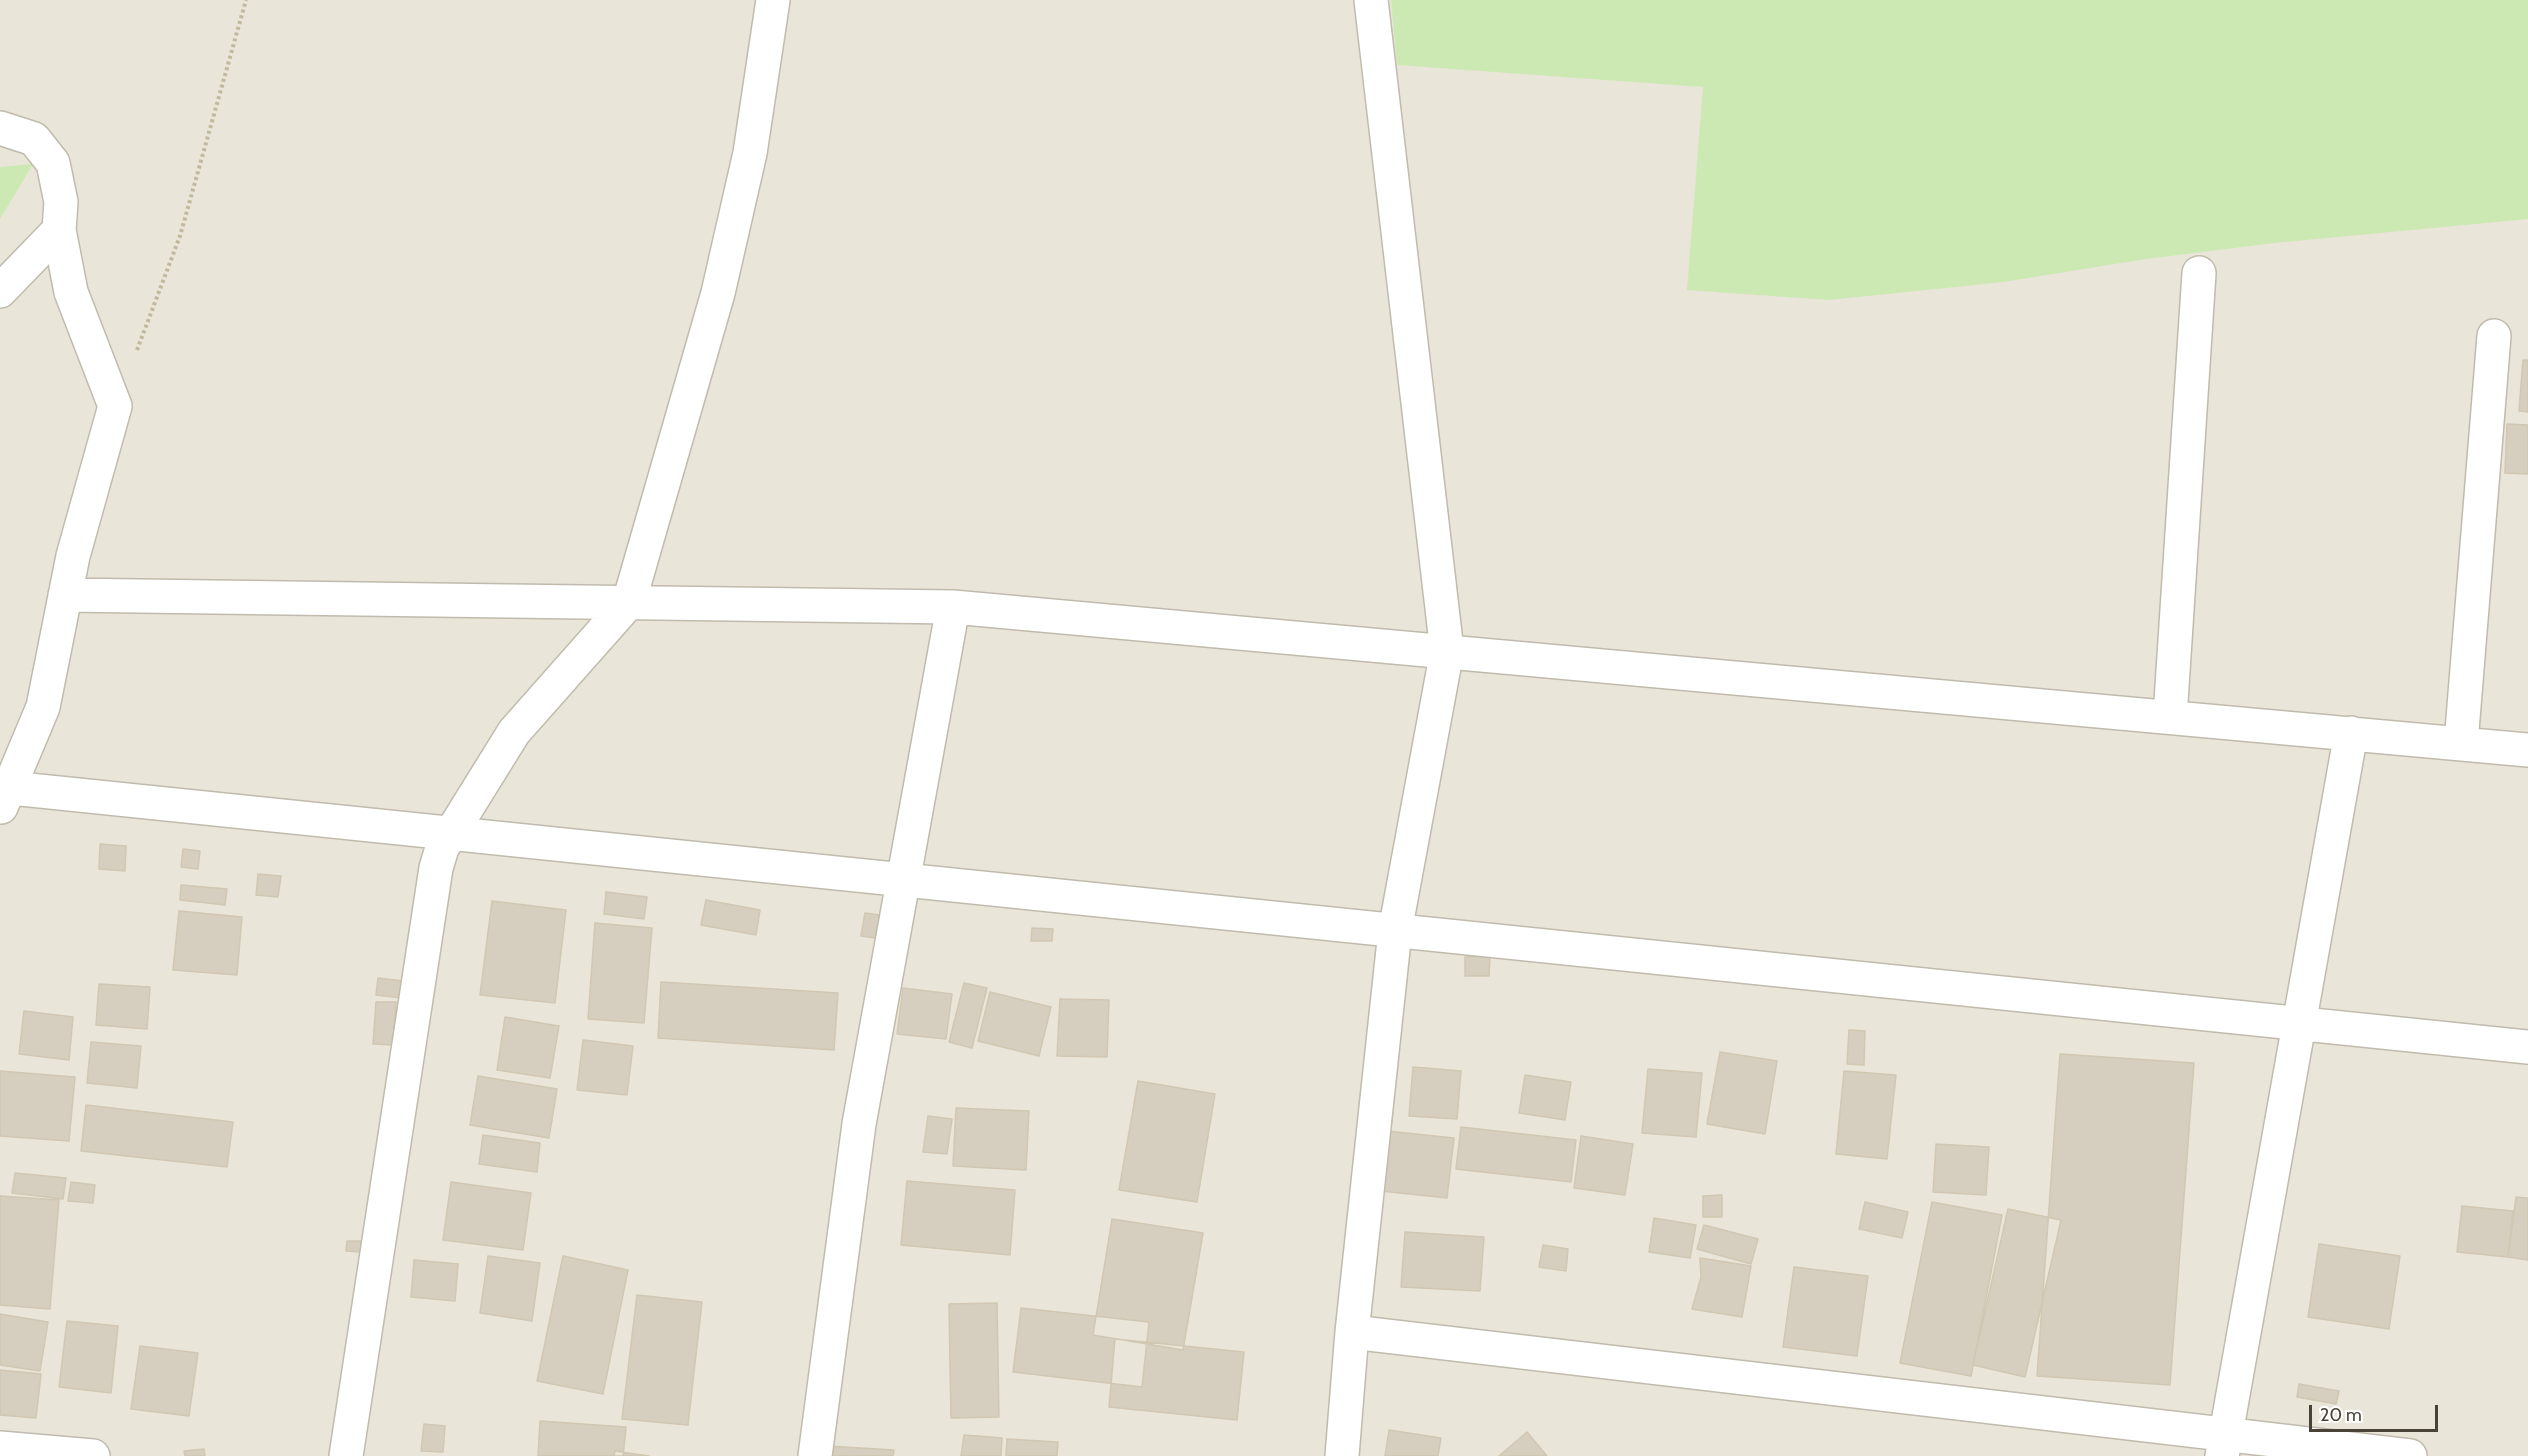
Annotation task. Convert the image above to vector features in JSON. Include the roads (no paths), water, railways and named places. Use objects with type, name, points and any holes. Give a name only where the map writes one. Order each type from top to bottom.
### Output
[{"type":"street","points":[[346,1456],[436,868],[449,834],[514,732],[629,602],[718,292],[750,153],[773,0]]},
{"type":"street","points":[[1342,1456],[1352,1332],[1395,931],[1447,651],[1371,0]]},
{"type":"street","points":[[0,128],[34,139],[53,163],[61,202],[59,230],[71,292],[115,406],[73,556],[43,707],[3,795],[449,834],[2528,1047]]},
{"type":"street","points":[[0,291],[59,230]]},
{"type":"street","points":[[2170,717],[2199,273]]},
{"type":"street","points":[[2461,744],[2494,336]]},
{"type":"street","points":[[65,595],[953,607],[2528,750]]},
{"type":"street","points":[[815,1456],[859,1124],[953,607]]},
{"type":"street","points":[[2225,1445],[2351,734]]},
{"type":"street","points":[[1352,1332],[2225,1445],[2410,1456]]},
{"type":"street","points":[[0,1448],[93,1456]]}]
